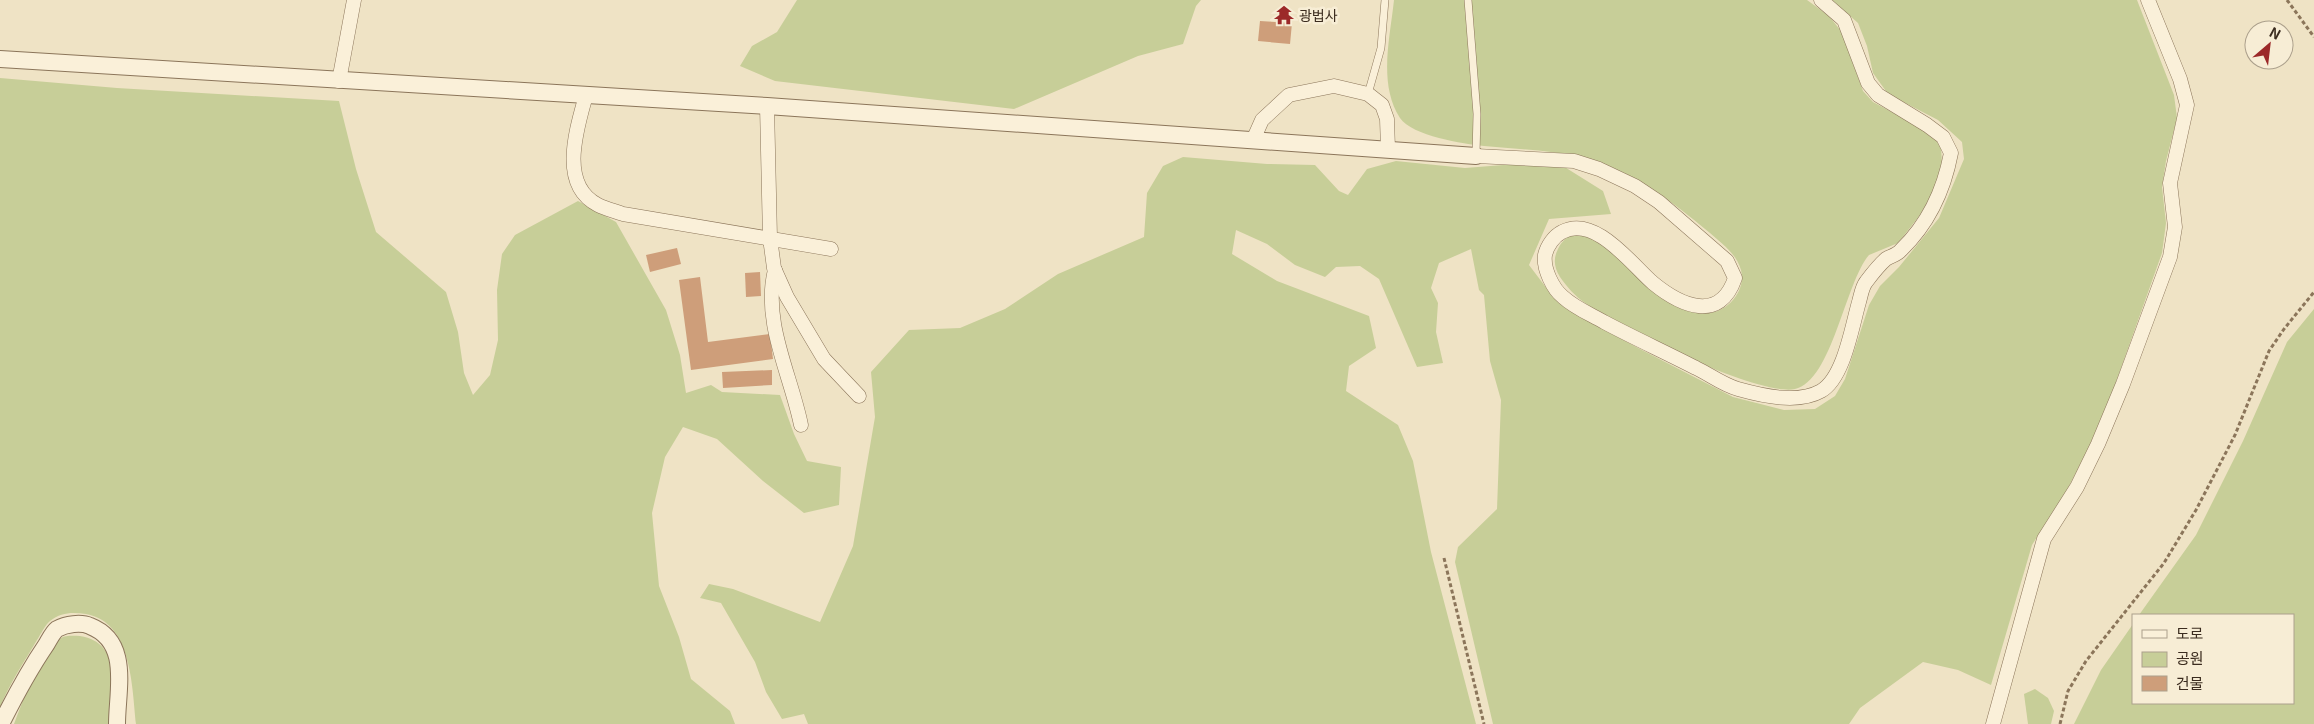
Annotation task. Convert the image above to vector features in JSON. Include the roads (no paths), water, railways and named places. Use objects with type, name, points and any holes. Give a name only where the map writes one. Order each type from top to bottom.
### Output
[{"type":"street","points":[[339,82],[354,0]]},
{"type":"street","points":[[0,59],[339,82],[767,106],[1254,138],[1574,162],[1599,169],[1636,186],[1659,202],[1727,261],[1735,278],[1732,288],[1724,299],[1714,306],[1697,307],[1673,296],[1653,283],[1621,251],[1594,232],[1571,228],[1555,236],[1545,254],[1549,276],[1562,296],[1580,309],[1642,343],[1736,389],[1782,397],[1808,398],[1825,389],[1836,376],[1864,284],[1887,259],[1899,253],[1928,218],[1941,189],[1951,153],[1943,137],[1928,125],[1878,95],[1861,68],[1852,38],[1844,20],[1821,0]]},
{"type":"street","points":[[1993,724],[2044,539],[2077,487],[2098,444],[2123,384],[2170,257],[2175,227],[2170,183],[2187,105],[2180,79],[2148,0]]},
{"type":"street","points":[[1254,138],[1262,120],[1289,95],[1334,86],[1368,94],[1382,105],[1386,119],[1388,149]]},
{"type":"street","points":[[586,96],[576,133],[574,160],[578,182],[584,193],[597,204],[623,214],[831,249]]},
{"type":"street","points":[[767,106],[770,238],[775,270],[787,297],[824,359],[859,396]]},
{"type":"street","points":[[775,270],[771,286],[775,330],[801,425]]},
{"type":"street","points":[[1,724],[23,678],[56,630],[74,624],[85,624],[99,630],[111,640],[119,660],[116,724]]},
{"type":"lane","points":[[1368,94],[1381,48],[1385,0]]},
{"type":"lane","points":[[1468,0],[1477,114],[1476,156]]},
{"type":"place","name":"광법사","points":[[1284,15]]}]
